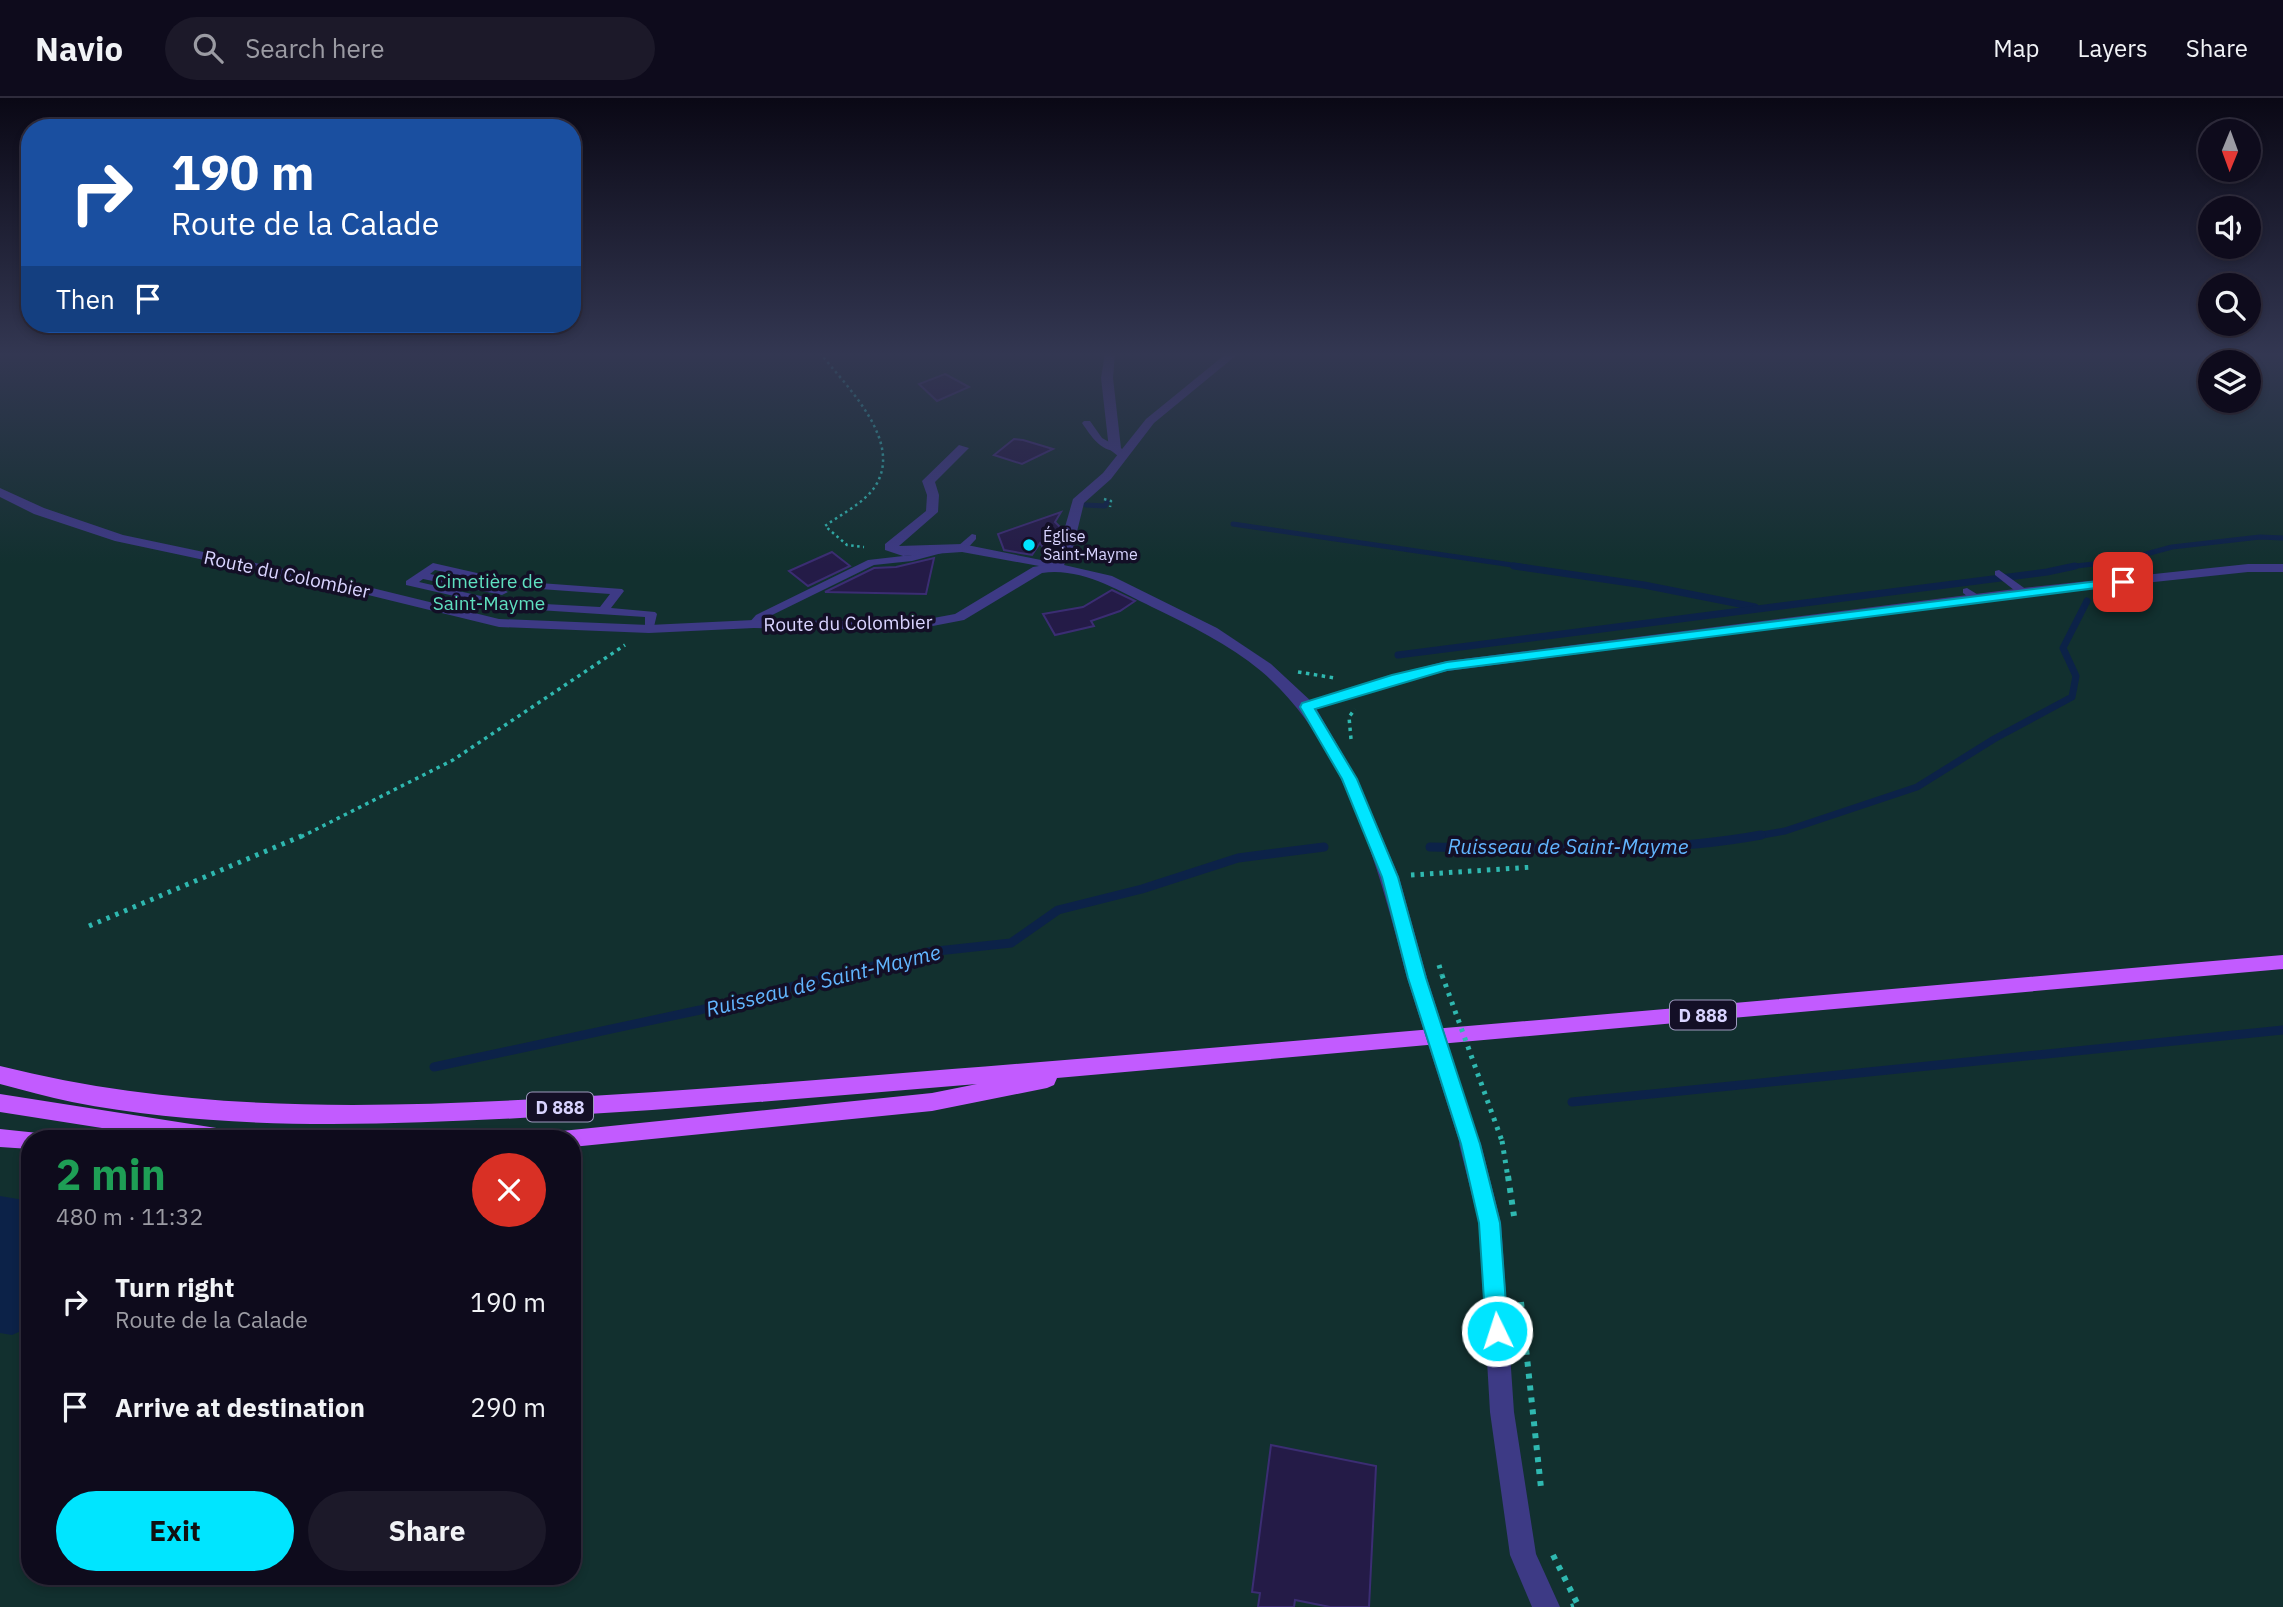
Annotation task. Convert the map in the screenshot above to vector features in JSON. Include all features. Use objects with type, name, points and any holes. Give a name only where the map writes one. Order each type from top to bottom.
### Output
[{"type":"main road","name":"D 888","points":[[0,1075],[72,1093],[171,1107],[335,1116],[631,1103],[1122,1064],[2283,962]]},
{"type":"main road","name":"D 888","points":[[581,1137],[932,1102],[1122,1064]]},
{"type":"main road","points":[[0,1103],[172,1130]]},
{"type":"main road","points":[[0,1138],[21,1139]]},
{"type":"street","points":[[1114,423],[1119,452]]},
{"type":"street","points":[[1056,567],[1066,548],[1068,519],[1078,502],[1107,476],[1119,452],[1148,423]]},
{"type":"street","points":[[963,448],[928,481],[933,495],[932,512],[890,547],[903,552],[938,551],[967,542],[1107,579],[1212,631],[1266,667],[1307,707],[1349,779],[1390,877],[1417,978],[1470,1144],[1490,1223],[1502,1412],[1523,1555],[1546,1607]]},
{"type":"street","name":"Route du Colombier","points":[[0,492],[39,511],[120,538],[499,623],[649,629],[754,624],[912,626],[935,623],[976,609],[1038,570],[1056,567]]},
{"type":"street","points":[[1307,707],[1397,678],[1447,666],[1971,595],[2248,568],[2283,568]]},
{"type":"lane","points":[[1087,423],[1100,440],[1119,452]]},
{"type":"lane","points":[[754,624],[760,617],[872,562],[912,558],[938,551]]},
{"type":"lane","points":[[606,607],[618,591],[512,584],[433,566],[410,583],[496,597],[651,614],[649,629]]},
{"type":"lane","points":[[1999,573],[2023,592]]},
{"type":"lane","points":[[496,597],[512,584]]},
{"type":"path","points":[[847,545],[825,526],[876,485],[883,470],[883,441],[870,423]]},
{"type":"path","points":[[89,926],[281,847],[453,760],[649,629]]},
{"type":"path","points":[[1390,877],[1534,867]]},
{"type":"path","points":[[1442,975],[1502,1141],[1515,1227]]},
{"type":"path","points":[[1521,1297],[1541,1491]]},
{"type":"path","points":[[1549,1546],[1578,1605],[1571,1607]]},
{"type":"green space","name":"Cimetière de Saint-Mayme","points":[[0,423],[2283,423],[2283,1607],[0,1607]]},
{"type":"water","points":[[0,1196],[21,1200],[21,1331],[12,1335],[0,1333]]},
{"type":"building","points":[[1014,439],[1053,449],[1022,464],[994,455]]},
{"type":"building","points":[[1061,512],[1055,522],[1062,529],[1050,559],[1040,543],[1032,555],[1004,550],[998,534]]},
{"type":"building","points":[[832,552],[850,566],[808,586],[789,571]]},
{"type":"building","points":[[934,558],[926,594],[825,592],[874,568],[896,567]]},
{"type":"building","points":[[1112,590],[1135,601],[1120,611],[1091,621],[1094,626],[1055,635],[1043,614],[1083,607]]},
{"type":"building","points":[[1271,1445],[1376,1466],[1369,1607],[1330,1607],[1295,1600],[1294,1607],[1258,1607],[1260,1593],[1252,1592]]},
{"type":"waterway","points":[[1086,505],[1105,506],[1107,502]]},
{"type":"waterway","points":[[1233,524],[1526,567]]},
{"type":"waterway","name":"Ruisseau de Saint-Mayme","points":[[2074,566],[2120,561],[2172,547],[2260,537],[2283,538]]},
{"type":"waterway","points":[[1514,566],[1644,585],[1755,607]]},
{"type":"waterway","points":[[1398,655],[2047,572],[2074,566]]},
{"type":"waterway","points":[[2067,567],[2074,566]]},
{"type":"waterway","name":"Ruisseau de Saint-Mayme","points":[[1751,837],[1785,831],[1917,787],[1994,739],[2072,697],[2076,676],[2063,648],[2087,601]]},
{"type":"waterway","name":"Ruisseau de Saint-Mayme","points":[[1430,847],[1638,848],[1761,835]]},
{"type":"waterway","name":"Ruisseau de Saint-Mayme","points":[[434,1067],[700,1010],[928,952],[1011,943],[1058,910],[1142,889],[1238,858],[1324,847]]},
{"type":"waterway","points":[[1572,1102],[2283,1030]]},
{"type":"place","name":"Église Saint-Mayme","points":[[1029,545]]},
{"type":"route","points":[[1497,1331],[1490,1223],[1470,1144],[1417,978],[1390,877],[1349,779],[1307,707],[1397,678],[1447,666],[2023,592],[2123,582]]}]
